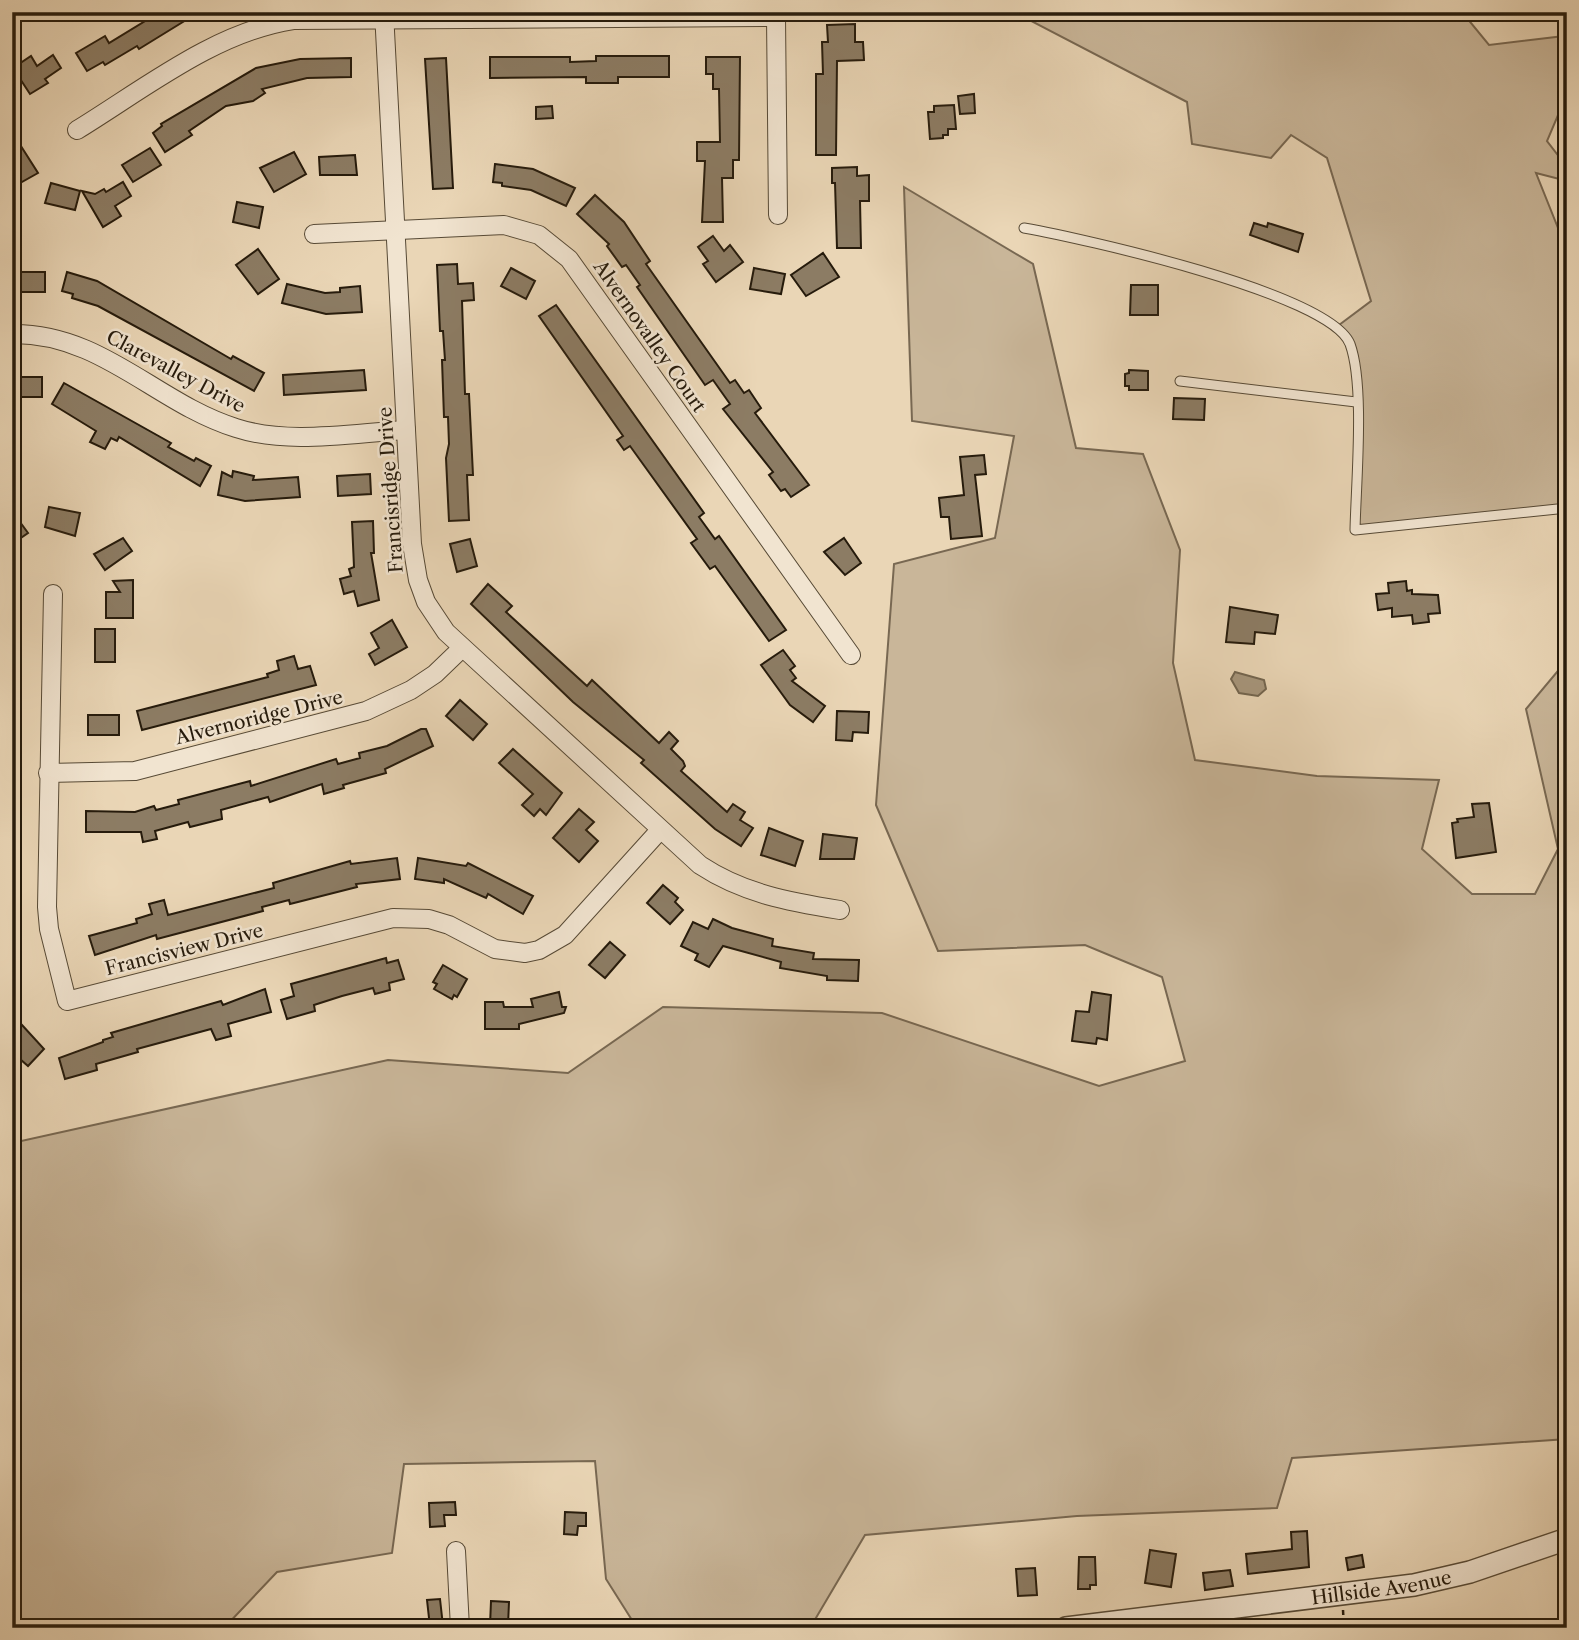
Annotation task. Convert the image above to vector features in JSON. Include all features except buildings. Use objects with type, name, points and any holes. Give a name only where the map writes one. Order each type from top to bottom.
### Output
[{"type":"street","points":[[77,130],[242,32],[293,20],[384,16],[776,17],[778,215]]},
{"type":"street","name":"Francisridge Drive","points":[[384,16],[412,544],[418,580],[434,615],[461,649],[700,865],[745,890],[773,899],[840,911]]},
{"type":"street","name":"Alvernovalley Court","points":[[314,234],[504,225],[539,235],[562,252],[851,654]]},
{"type":"street","name":"Clarevalley Drive","points":[[12,334],[46,336],[79,345],[215,420],[255,433],[284,436],[406,430]]},
{"type":"street","name":"Francisview Drive","points":[[53,594],[48,773],[48,918],[67,1001],[393,918],[429,919],[449,925],[495,949],[525,953],[539,950],[565,935],[660,830]]},
{"type":"street","name":"Alvernoridge Drive","points":[[48,773],[135,771],[366,712],[411,690],[435,674],[461,649]]},
{"type":"street","name":"Hillside Avenue","points":[[1066,1628],[1415,1585],[1470,1572],[1567,1539]]},
{"type":"street","points":[[456,1550],[460,1628]]},
{"type":"lane","points":[[776,17],[851,12]]},
{"type":"lane","points":[[1024,228],[1102,242],[1272,293],[1335,328],[1349,341],[1357,368],[1355,530],[1567,508]]},
{"type":"lane","points":[[1180,381],[1356,402]]},
{"type":"shaded area","points":[[1060,12],[1462,12],[1489,45],[1564,36],[1567,33],[1567,94],[1547,141],[1567,167],[1567,181],[1536,173],[1564,243],[1567,508],[1355,530],[1357,368],[1349,341],[1335,328],[1371,301],[1327,158],[1291,135],[1271,158],[1192,144],[1187,102],[1033,22]]},
{"type":"shaded area","points":[[904,187],[1033,264],[1076,448],[1143,454],[1180,550],[1173,663],[1195,760],[1317,776],[1439,780],[1422,849],[1472,894],[1535,894],[1558,849],[1526,709],[1567,660],[1567,1439],[1292,1458],[1277,1508],[1077,1516],[865,1535],[810,1628],[637,1628],[606,1579],[595,1461],[404,1464],[392,1553],[277,1572],[224,1628],[12,1628],[12,1143],[388,1060],[568,1073],[663,1007],[882,1013],[1099,1086],[1185,1061],[1162,977],[1085,945],[938,951],[876,805],[894,564],[995,538],[1014,436],[912,421]]},
{"type":"shaded area","points":[[1235,672],[1264,680],[1266,689],[1258,696],[1239,693],[1231,679]]}]
